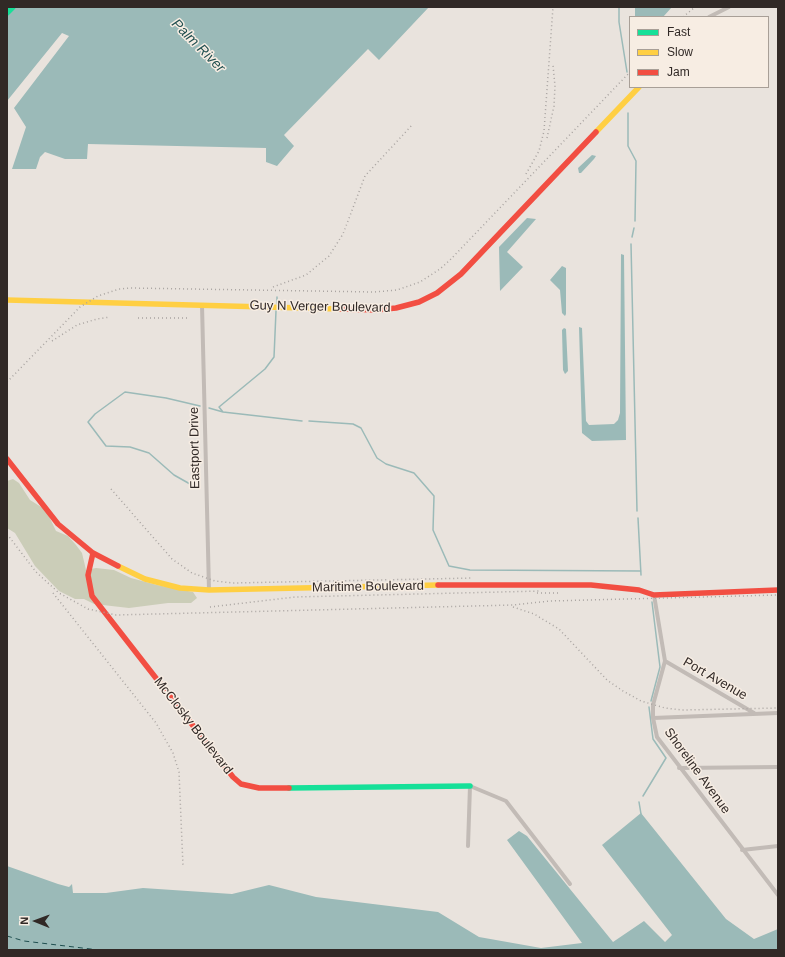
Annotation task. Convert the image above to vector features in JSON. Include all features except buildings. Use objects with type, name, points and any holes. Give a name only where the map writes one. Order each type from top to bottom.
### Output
[{"type":"street","points":[[7,13],[13,7]]},
{"type":"street","points":[[711,16],[729,7]]},
{"type":"street","name":"Guy N Verger Boulevard","points":[[7,300],[387,309],[409,305],[429,297],[461,274],[639,88]]},
{"type":"street","name":"Eastport Drive","points":[[202,305],[209,590]]},
{"type":"street","name":"Maritime Boulevard","points":[[7,459],[58,524],[93,553],[121,568],[151,581],[180,588],[209,590],[510,584],[591,585],[639,590],[654,595],[778,590]]},
{"type":"street","name":"McClosky Boulevard","points":[[93,553],[88,575],[92,596],[236,781],[247,786],[259,788],[470,786],[506,801],[570,884]]},
{"type":"street","name":"Shoreline Avenue","points":[[654,595],[665,661],[652,718],[657,737],[679,768],[778,895]]},
{"type":"street","name":"Port Avenue","points":[[665,661],[755,713]]},
{"type":"street","points":[[652,718],[778,713]]},
{"type":"street","points":[[679,768],[778,767]]},
{"type":"street","points":[[468,846],[470,786]]},
{"type":"street","points":[[742,850],[778,846]]},
{"type":"green space","points":[[13,479],[19,483],[30,500],[46,510],[56,531],[68,536],[76,545],[82,553],[86,570],[96,568],[114,570],[131,578],[193,592],[197,598],[191,603],[168,603],[129,608],[94,604],[84,599],[75,599],[59,591],[35,566],[15,533],[7,528],[7,481]]},
{"type":"water","name":"Palm River","points":[[7,7],[429,7],[379,60],[368,49],[284,135],[294,146],[277,166],[266,162],[266,148],[88,144],[87,159],[65,159],[45,152],[40,157],[36,169],[12,169],[26,127],[14,108],[69,36],[62,33],[7,101]]},
{"type":"water","points":[[635,7],[672,7],[664,16],[635,16]]},
{"type":"water","points":[[592,155],[596,156],[581,173],[579,173],[578,168]]},
{"type":"water","points":[[527,218],[536,219],[507,252],[523,267],[500,291],[499,247]]},
{"type":"water","points":[[621,254],[624,255],[626,440],[592,441],[582,433],[579,327],[582,328],[586,421],[589,425],[614,424],[618,420],[620,413]]},
{"type":"water","points":[[562,266],[566,268],[565,316],[562,313],[560,290],[550,280]]},
{"type":"water","points":[[564,328],[566,329],[568,371],[565,374],[563,370],[562,330]]},
{"type":"water","points":[[641,813],[726,919],[754,939],[778,929],[778,950],[7,950],[7,866],[58,884],[69,887],[72,884],[73,893],[106,893],[143,888],[232,894],[269,885],[316,897],[438,912],[479,937],[541,948],[582,943],[507,840],[519,831],[527,836],[613,942],[644,921],[665,942],[672,935],[602,845]]},
{"type":"waterway","points":[[619,7],[619,22],[627,72]]},
{"type":"waterway","points":[[628,113],[628,146],[636,161],[635,221]]},
{"type":"waterway","points":[[632,237],[634,228]]},
{"type":"waterway","points":[[631,244],[637,511]]},
{"type":"waterway","points":[[277,297],[277,304]]},
{"type":"waterway","points":[[276,311],[274,357],[265,369],[219,407],[223,412],[302,421]]},
{"type":"waterway","points":[[190,484],[174,475],[149,453],[130,447],[106,446],[88,422],[95,414],[125,392],[166,398],[200,406]]},
{"type":"waterway","points":[[209,408],[223,412]]},
{"type":"waterway","points":[[309,421],[353,424],[361,428],[377,458],[386,464],[414,473],[434,496],[433,530],[449,566],[470,570],[641,571]]},
{"type":"waterway","points":[[638,518],[641,575]]},
{"type":"waterway","points":[[651,701],[660,667],[652,602]]},
{"type":"waterway","points":[[643,796],[666,758],[653,739],[649,707]]},
{"type":"waterway","points":[[639,802],[641,814]]},
{"type":"ferry route","points":[[7,936],[24,941],[99,950]]},
{"type":"railway","points":[[526,174],[539,151],[544,131],[553,7]]},
{"type":"railway","points":[[684,16],[695,7]]},
{"type":"railway","points":[[547,138],[554,106],[555,86],[553,65]]},
{"type":"railway","points":[[7,382],[80,307],[98,296],[119,289],[374,292],[397,290],[420,282],[440,269],[450,260],[629,73]]},
{"type":"railway","points":[[273,287],[306,275],[329,256],[343,234],[365,176],[413,124]]},
{"type":"railway","points":[[52,341],[77,325],[110,317]]},
{"type":"railway","points":[[138,318],[188,318]]},
{"type":"railway","points":[[111,489],[172,559],[192,573],[215,581],[233,583],[473,578]]},
{"type":"railway","points":[[7,534],[36,572],[59,593],[88,609],[116,615],[513,605],[550,601],[778,595]]},
{"type":"railway","points":[[210,607],[295,597],[541,591]]},
{"type":"railway","points":[[53,593],[156,723],[173,753],[179,772],[183,866]]},
{"type":"railway","points":[[537,593],[559,593]]},
{"type":"railway","points":[[513,607],[534,614],[559,629],[607,680],[641,701],[665,708],[682,710],[778,708]]},
{"type":"traffic: fast","points":[[7,13],[13,7]]},
{"type":"traffic: fast","points":[[289,788],[470,786]]},
{"type":"traffic: slow","points":[[596,132],[638,88]]},
{"type":"traffic: slow","points":[[7,300],[339,309]]},
{"type":"traffic: slow","points":[[118,566],[145,579],[180,588],[209,590],[438,585]]},
{"type":"traffic: jam","points":[[339,309],[376,310],[396,308],[419,302],[437,293],[461,274],[596,132]]},
{"type":"traffic: jam","points":[[7,459],[58,524],[93,553],[118,566]]},
{"type":"traffic: jam","points":[[93,553],[88,575],[92,596],[233,777],[241,784],[259,788],[289,788]]},
{"type":"traffic: jam","points":[[438,585],[591,585],[639,590],[654,595],[778,590]]}]
